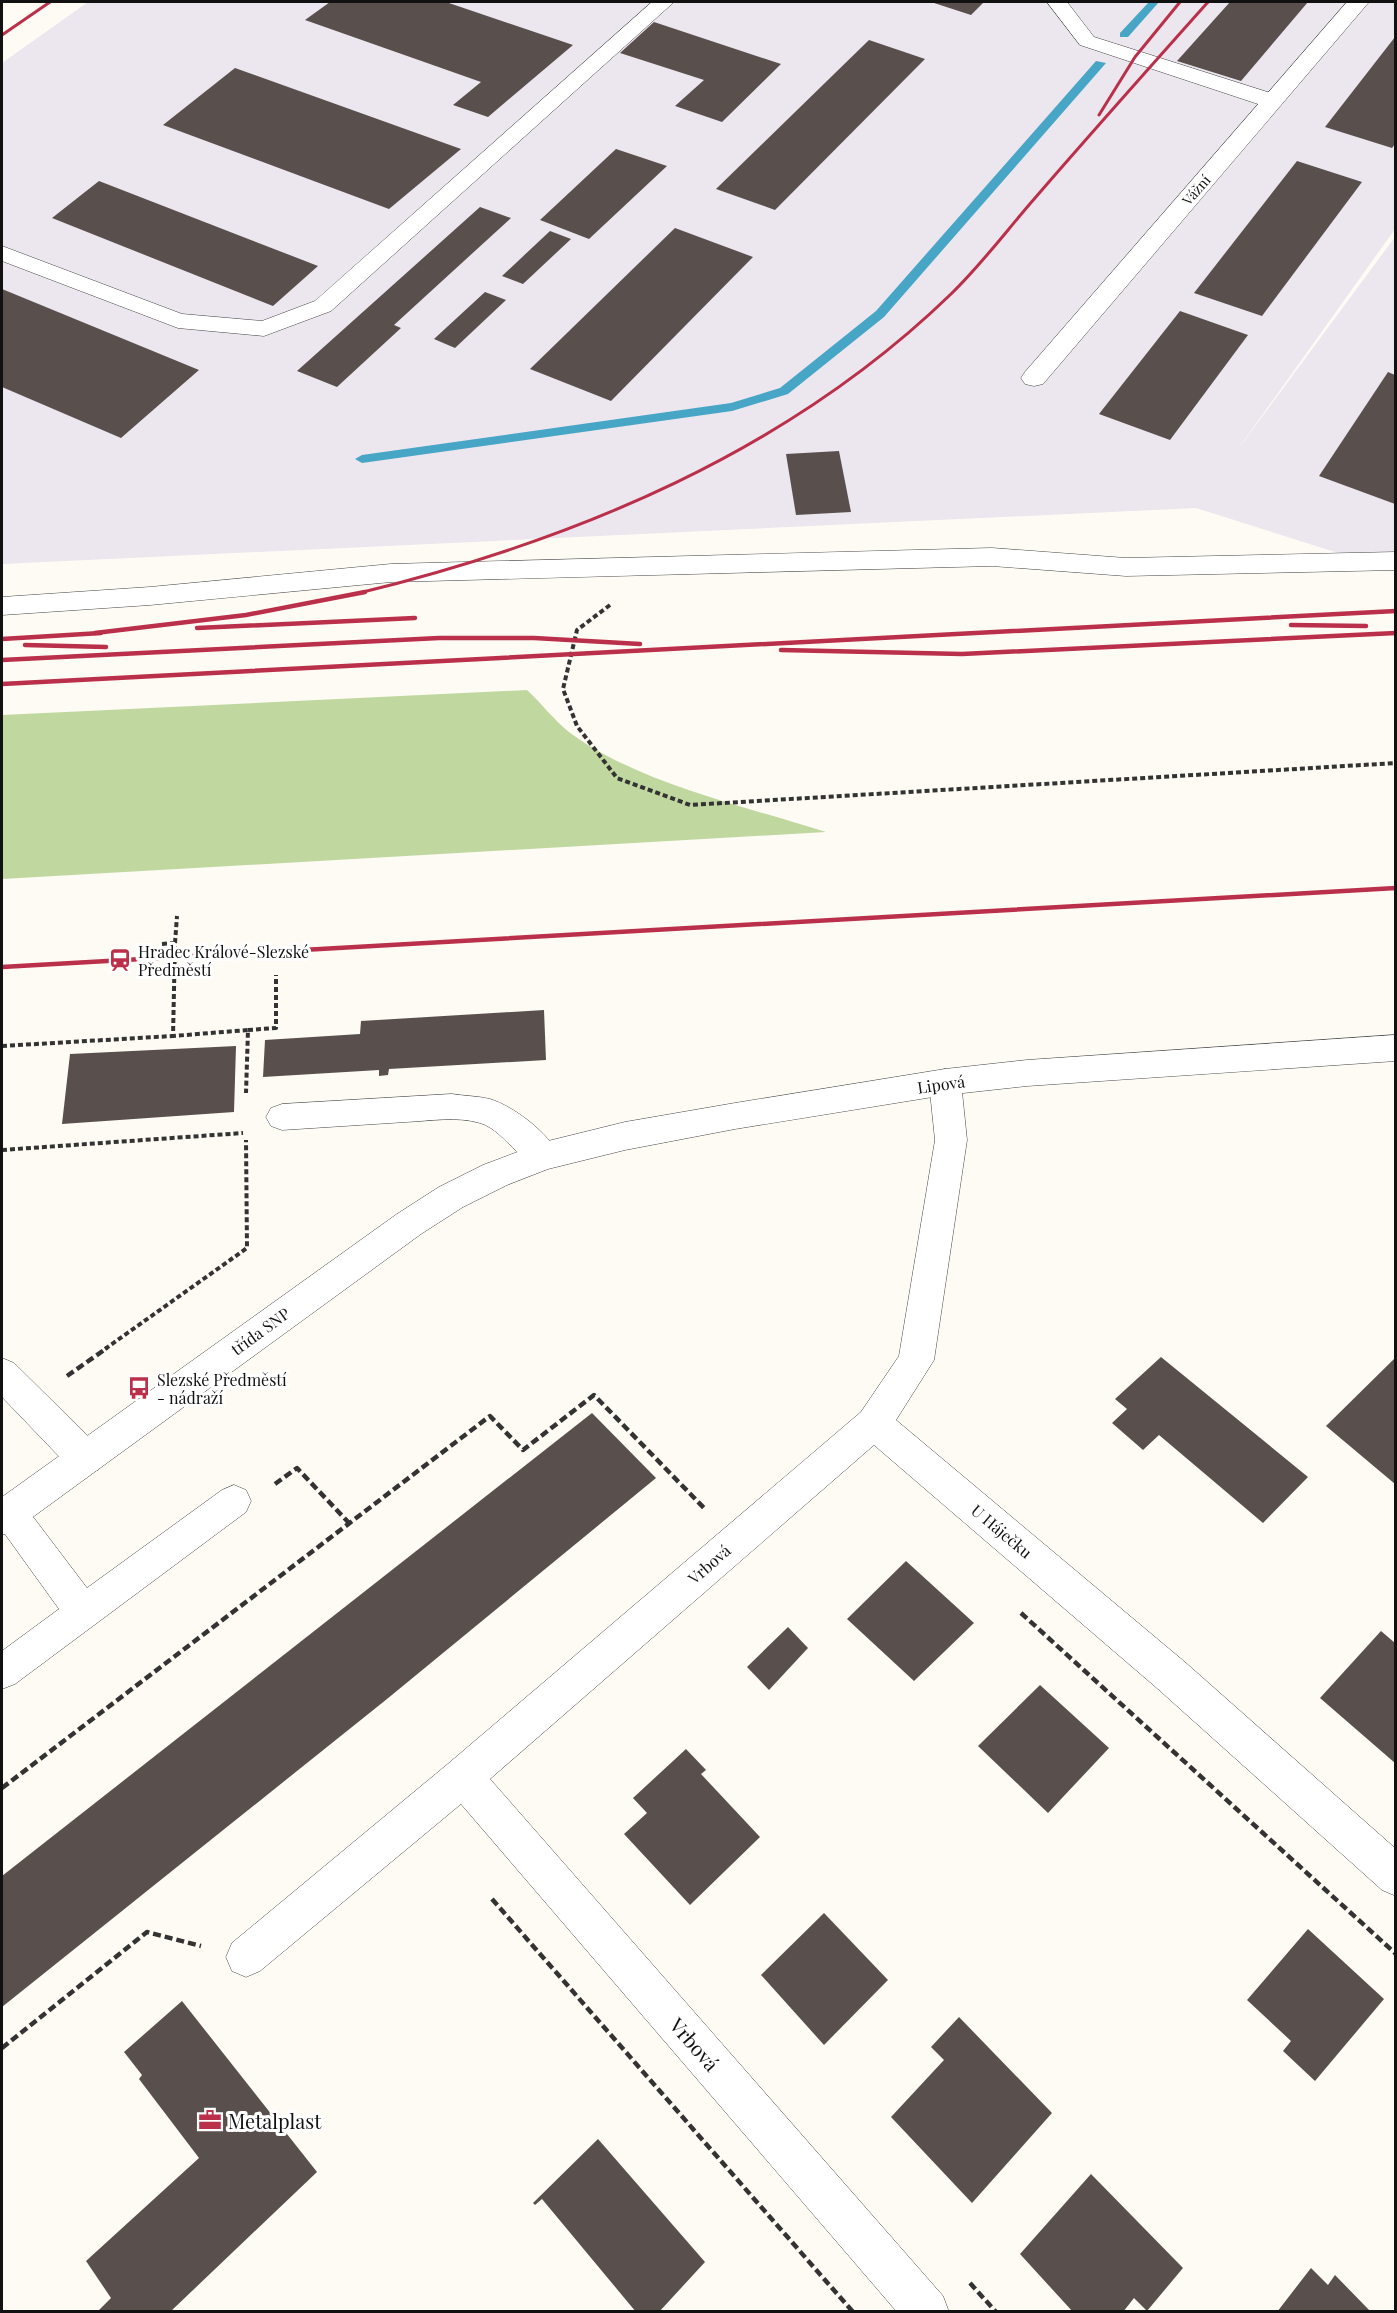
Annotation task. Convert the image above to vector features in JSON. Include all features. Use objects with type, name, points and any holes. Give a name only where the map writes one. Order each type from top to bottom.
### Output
[{"type":"street","name":"Vážní","points":[[1034,378],[1358,2]]},
{"type":"street","name":"Lipová","points":[[495,1175],[544,1156],[635,1134],[945,1083],[1106,1066],[1395,1048]]},
{"type":"street","points":[[874,1423],[916,1360],[951,1140],[945,1083]]},
{"type":"street","name":"třída SNP","points":[[5,1515],[409,1224],[451,1197],[495,1175]]},
{"type":"street","points":[[2,1374],[85,1458]]},
{"type":"street","name":"Vrbová","points":[[246,1957],[463,1777],[874,1423]]},
{"type":"street","name":"U Háječku","points":[[874,1423],[1172,1676],[1395,1876]]},
{"type":"street","name":"Vrbová","points":[[463,1777],[927,2312]]},
{"type":"lane","points":[[2,253],[178,321],[264,329],[323,306],[664,2]]},
{"type":"lane","points":[[1057,2],[1088,41],[1272,102]]},
{"type":"lane","points":[[2,606],[150,596],[391,573],[992,557],[1126,567],[1395,561]]},
{"type":"lane","points":[[282,1118],[452,1107],[486,1111],[514,1128],[544,1156]]},
{"type":"lane","points":[[2,1672],[234,1501]]},
{"type":"lane","points":[[5,1515],[83,1612]]},
{"type":"path","points":[[663,566],[577,630],[563,689],[577,726],[616,778],[690,805],[1395,763]]},
{"type":"path","points":[[173,1036],[177,916]]},
{"type":"path","points":[[162,944],[175,943]]},
{"type":"path","points":[[174,974],[207,972]]},
{"type":"path","points":[[2,1046],[276,1028],[276,975]]},
{"type":"path","points":[[246,1105],[248,1030]]},
{"type":"path","points":[[29,1403],[247,1248],[246,1124]]},
{"type":"path","points":[[2,1150],[246,1133]]},
{"type":"path","points":[[2,1788],[490,1416],[524,1450],[594,1395],[736,1541]]},
{"type":"path","points":[[297,1468],[349,1523]]},
{"type":"path","points":[[1017,1610],[1395,1954]]},
{"type":"path","points":[[492,1899],[853,2312]]},
{"type":"path","points":[[2,2048],[147,1932],[246,1957]]},
{"type":"shaded area","points":[[88,2],[1395,2],[1395,229],[1233,456],[1395,237],[1395,571],[1196,508],[2,564],[2,63]]},
{"type":"green space","points":[[527,690],[569,732],[596,750],[626,765],[693,791],[826,832],[2,879],[2,715]]},
{"type":"building","points":[[330,2],[446,2],[573,45],[488,117],[453,105],[481,82],[305,20]]},
{"type":"building","points":[[931,2],[984,2],[971,15]]},
{"type":"building","points":[[1230,2],[1308,2],[1241,81],[1177,61]]},
{"type":"building","points":[[654,22],[781,64],[722,122],[675,106],[704,80],[620,53]]},
{"type":"building","points":[[1395,37],[1395,144],[1392,148],[1325,127]]},
{"type":"building","points":[[869,40],[925,59],[775,210],[716,189]]},
{"type":"building","points":[[235,68],[461,149],[389,209],[163,125]]},
{"type":"building","points":[[616,149],[667,166],[589,239],[540,220]]},
{"type":"building","points":[[1297,161],[1362,182],[1262,316],[1194,293]]},
{"type":"building","points":[[99,181],[318,266],[273,306],[52,218]]},
{"type":"building","points":[[480,207],[511,218],[394,325],[401,328],[337,387],[297,371]]},
{"type":"building","points":[[675,228],[753,257],[611,401],[530,369]]},
{"type":"building","points":[[550,231],[571,239],[523,284],[502,276]]},
{"type":"building","points":[[2,289],[199,370],[121,438],[2,387]]},
{"type":"building","points":[[485,292],[506,300],[455,348],[434,339]]},
{"type":"building","points":[[1180,311],[1248,335],[1170,440],[1099,414]]},
{"type":"building","points":[[1388,372],[1395,375],[1395,504],[1319,476]]},
{"type":"building","points":[[839,451],[851,512],[796,515],[786,454]]},
{"type":"building","points":[[544,1010],[546,1060],[389,1069],[388,1075],[379,1076],[379,1070],[263,1077],[265,1040],[360,1034],[361,1021]]},
{"type":"building","points":[[236,1046],[234,1112],[62,1124],[70,1054]]},
{"type":"building","points":[[1161,1357],[1308,1477],[1263,1523],[1159,1435],[1143,1450],[1112,1423],[1127,1409],[1115,1399]]},
{"type":"building","points":[[1395,1358],[1395,1484],[1326,1426]]},
{"type":"building","points":[[592,1413],[656,1478],[387,1699],[2,2007],[2,1876]]},
{"type":"building","points":[[906,1561],[974,1623],[914,1681],[847,1619]]},
{"type":"building","points":[[788,1627],[808,1648],[769,1690],[747,1667]]},
{"type":"building","points":[[1381,1631],[1395,1643],[1395,1763],[1320,1698]]},
{"type":"building","points":[[1040,1685],[1109,1748],[1048,1813],[978,1746]]},
{"type":"building","points":[[686,1749],[706,1770],[701,1774],[760,1837],[690,1905],[624,1834],[647,1813],[633,1798]]},
{"type":"building","points":[[824,1913],[888,1980],[824,2045],[761,1975]]},
{"type":"building","points":[[1308,1929],[1384,1999],[1315,2081],[1283,2051],[1291,2041],[1247,2000]]},
{"type":"building","points":[[182,2001],[317,2172],[170,2312],[97,2312],[111,2298],[86,2261],[199,2158],[139,2079],[142,2075],[124,2052]]},
{"type":"building","points":[[959,2017],[1052,2113],[972,2203],[891,2117],[944,2060],[931,2047]]},
{"type":"building","points":[[598,2139],[705,2262],[659,2312],[636,2312],[542,2199],[535,2205],[533,2203]]},
{"type":"building","points":[[1091,2174],[1183,2268],[1147,2311],[1134,2298],[1123,2312],[1073,2312],[1020,2254]]},
{"type":"building","points":[[1311,2268],[1328,2285],[1335,2275],[1371,2312],[1277,2312]]},
{"type":"waterway","points":[[1124,35],[1154,2]]},
{"type":"waterway","points":[[362,459],[732,407],[784,391],[880,314],[1100,63]]},
{"type":"railway","points":[[2,35],[50,2]]},
{"type":"railway","points":[[1099,115],[1135,57],[1180,2]]},
{"type":"railway","points":[[359,593],[520,546],[599,517],[675,483],[749,444],[820,400],[888,350],[962,283],[1208,2]]},
{"type":"railway","points":[[95,633],[246,615],[365,592]]},
{"type":"railway","points":[[2,684],[1396,611]]},
{"type":"railway","points":[[197,628],[415,618]]},
{"type":"railway","points":[[1291,625],[1366,626]]},
{"type":"railway","points":[[2,639],[101,633]]},
{"type":"railway","points":[[781,650],[962,654],[1396,633]]},
{"type":"railway","points":[[2,660],[439,638],[534,638],[640,644]]},
{"type":"railway","points":[[25,645],[106,647]]},
{"type":"railway","points":[[2,967],[1396,888]]},
{"type":"place","name":"Hradec Králové-Slezské Předměstí","points":[[120,960]]},
{"type":"place","name":"Slezské Předměstí - nádraží","points":[[139,1388]]},
{"type":"place","name":"Metalplast","points":[[210,2120]]}]
